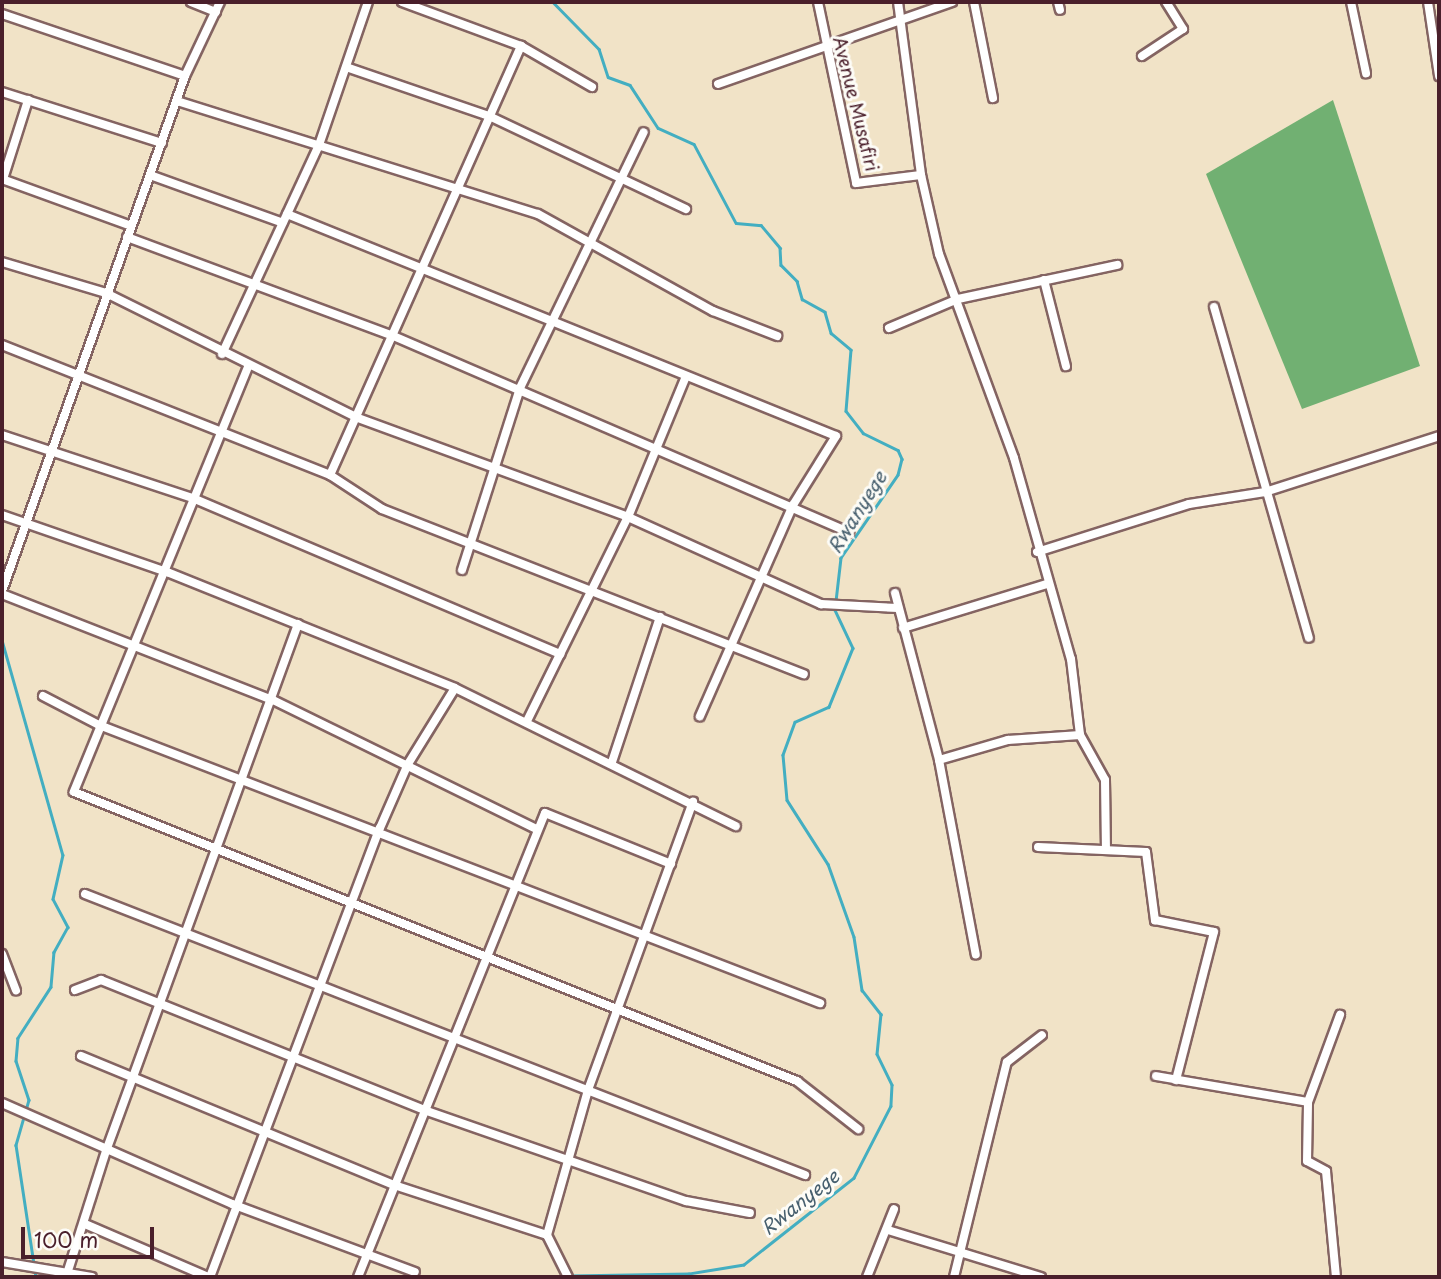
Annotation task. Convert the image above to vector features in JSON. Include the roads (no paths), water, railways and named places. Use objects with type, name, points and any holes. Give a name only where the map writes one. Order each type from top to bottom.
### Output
[{"type":"street","points":[[191,2],[216,12]]},
{"type":"street","points":[[220,2],[185,76],[106,293],[29,525],[2,593],[136,650],[273,700],[536,828]]},
{"type":"street","points":[[222,354],[319,145],[369,2]]},
{"type":"street","points":[[402,2],[521,46],[592,87]]},
{"type":"street","name":"Avenue Musafiri","points":[[818,2],[825,48],[856,183],[921,175]]},
{"type":"street","points":[[898,2],[921,175],[939,254],[958,299],[984,387],[1014,458],[1037,552],[1071,659],[1080,734],[1105,780],[1106,850]]},
{"type":"street","points":[[719,84],[952,2]]},
{"type":"street","points":[[974,2],[993,98]]},
{"type":"street","points":[[1142,56],[1183,29],[1166,2]]},
{"type":"street","points":[[1351,2],[1366,73]]},
{"type":"street","points":[[1428,2],[1439,76]]},
{"type":"street","points":[[2,14],[185,76]]},
{"type":"street","points":[[330,475],[358,418],[391,335],[521,46]]},
{"type":"street","points":[[346,68],[489,116],[686,208]]},
{"type":"street","points":[[2,92],[162,143]]},
{"type":"street","points":[[28,100],[2,179],[131,226]]},
{"type":"street","points":[[177,101],[458,185],[538,214],[713,311],[777,336]]},
{"type":"street","points":[[462,570],[520,388],[644,132]]},
{"type":"street","points":[[150,175],[283,223]]},
{"type":"street","points":[[287,214],[422,266],[836,436],[793,505],[728,644],[700,716]]},
{"type":"street","points":[[127,237],[391,335],[655,444],[849,532]]},
{"type":"street","points":[[2,262],[106,293],[248,367],[358,418],[497,466],[628,517],[821,604],[898,608]]},
{"type":"street","points":[[889,328],[958,299],[1117,265]]},
{"type":"street","points":[[1044,280],[1066,366]]},
{"type":"street","points":[[1214,307],[1309,638]]},
{"type":"street","points":[[2,345],[80,373],[330,475],[382,509],[804,674]]},
{"type":"street","points":[[248,367],[219,430],[136,650],[99,726],[74,792],[214,852],[618,1009],[797,1082],[859,1129]]},
{"type":"street","points":[[527,721],[628,517],[655,444],[686,376]]},
{"type":"street","points":[[2,435],[195,499],[561,654]]},
{"type":"street","points":[[1037,552],[1189,504],[1265,492],[1439,436]]},
{"type":"street","points":[[2,515],[166,572],[455,688],[693,801],[736,826]]},
{"type":"street","points":[[903,628],[1047,584]]},
{"type":"street","points":[[895,593],[939,760],[976,955]]},
{"type":"street","points":[[612,762],[660,617]]},
{"type":"street","points":[[67,1274],[106,1152],[241,777],[273,700],[298,624]]},
{"type":"street","points":[[85,1224],[209,1277],[232,1204],[380,828],[408,764],[455,688]]},
{"type":"street","points":[[43,696],[99,726],[380,828],[647,938],[820,1003]]},
{"type":"street","points":[[939,760],[1008,740],[1080,734]]},
{"type":"street","points":[[568,1277],[547,1235],[588,1090],[647,938],[693,801]]},
{"type":"street","points":[[358,1277],[454,1035],[517,886],[536,828],[545,813],[671,864]]},
{"type":"street","points":[[1038,847],[1146,852],[1155,920],[1214,932],[1176,1080]]},
{"type":"street","points":[[85,894],[186,929],[805,1175]]},
{"type":"street","points":[[2,954],[16,990]]},
{"type":"street","points":[[75,990],[101,980],[290,1053],[424,1110],[686,1201],[750,1213]]},
{"type":"street","points":[[1336,1277],[1326,1171],[1307,1161],[1308,1102],[1339,1015]]},
{"type":"street","points":[[954,1277],[1007,1062],[1042,1035]]},
{"type":"street","points":[[81,1056],[132,1079],[262,1126],[394,1185],[547,1235]]},
{"type":"street","points":[[1156,1076],[1308,1102]]},
{"type":"street","points":[[2,1102],[106,1152],[232,1204],[365,1258],[415,1272]]},
{"type":"street","points":[[867,1277],[888,1230],[894,1209]]},
{"type":"street","points":[[888,1230],[1041,1277]]},
{"type":"street","points":[[2,1262],[47,1266],[67,1274],[92,1277]]},
{"type":"waterway","name":"Rwanyege","points":[[553,2],[599,49],[608,77],[630,85],[658,128],[694,144],[736,223],[761,225],[780,248],[781,265],[797,281],[802,299],[825,312],[831,333],[851,350],[846,411],[863,433],[898,450],[902,459],[898,475],[841,558],[835,610],[853,648],[829,707],[795,722],[783,755],[787,800],[828,864],[854,937],[862,990],[881,1014],[877,1054],[892,1085],[891,1106],[854,1178],[744,1265],[689,1274],[571,1276]]},
{"type":"waterway","points":[[2,640],[63,855],[53,899],[68,927],[54,952],[51,987],[18,1038],[16,1061],[29,1100],[16,1145],[36,1277]]},
{"type":"waterway","name":"Rwanyege","points":[[550,1277],[565,1276]]}]
